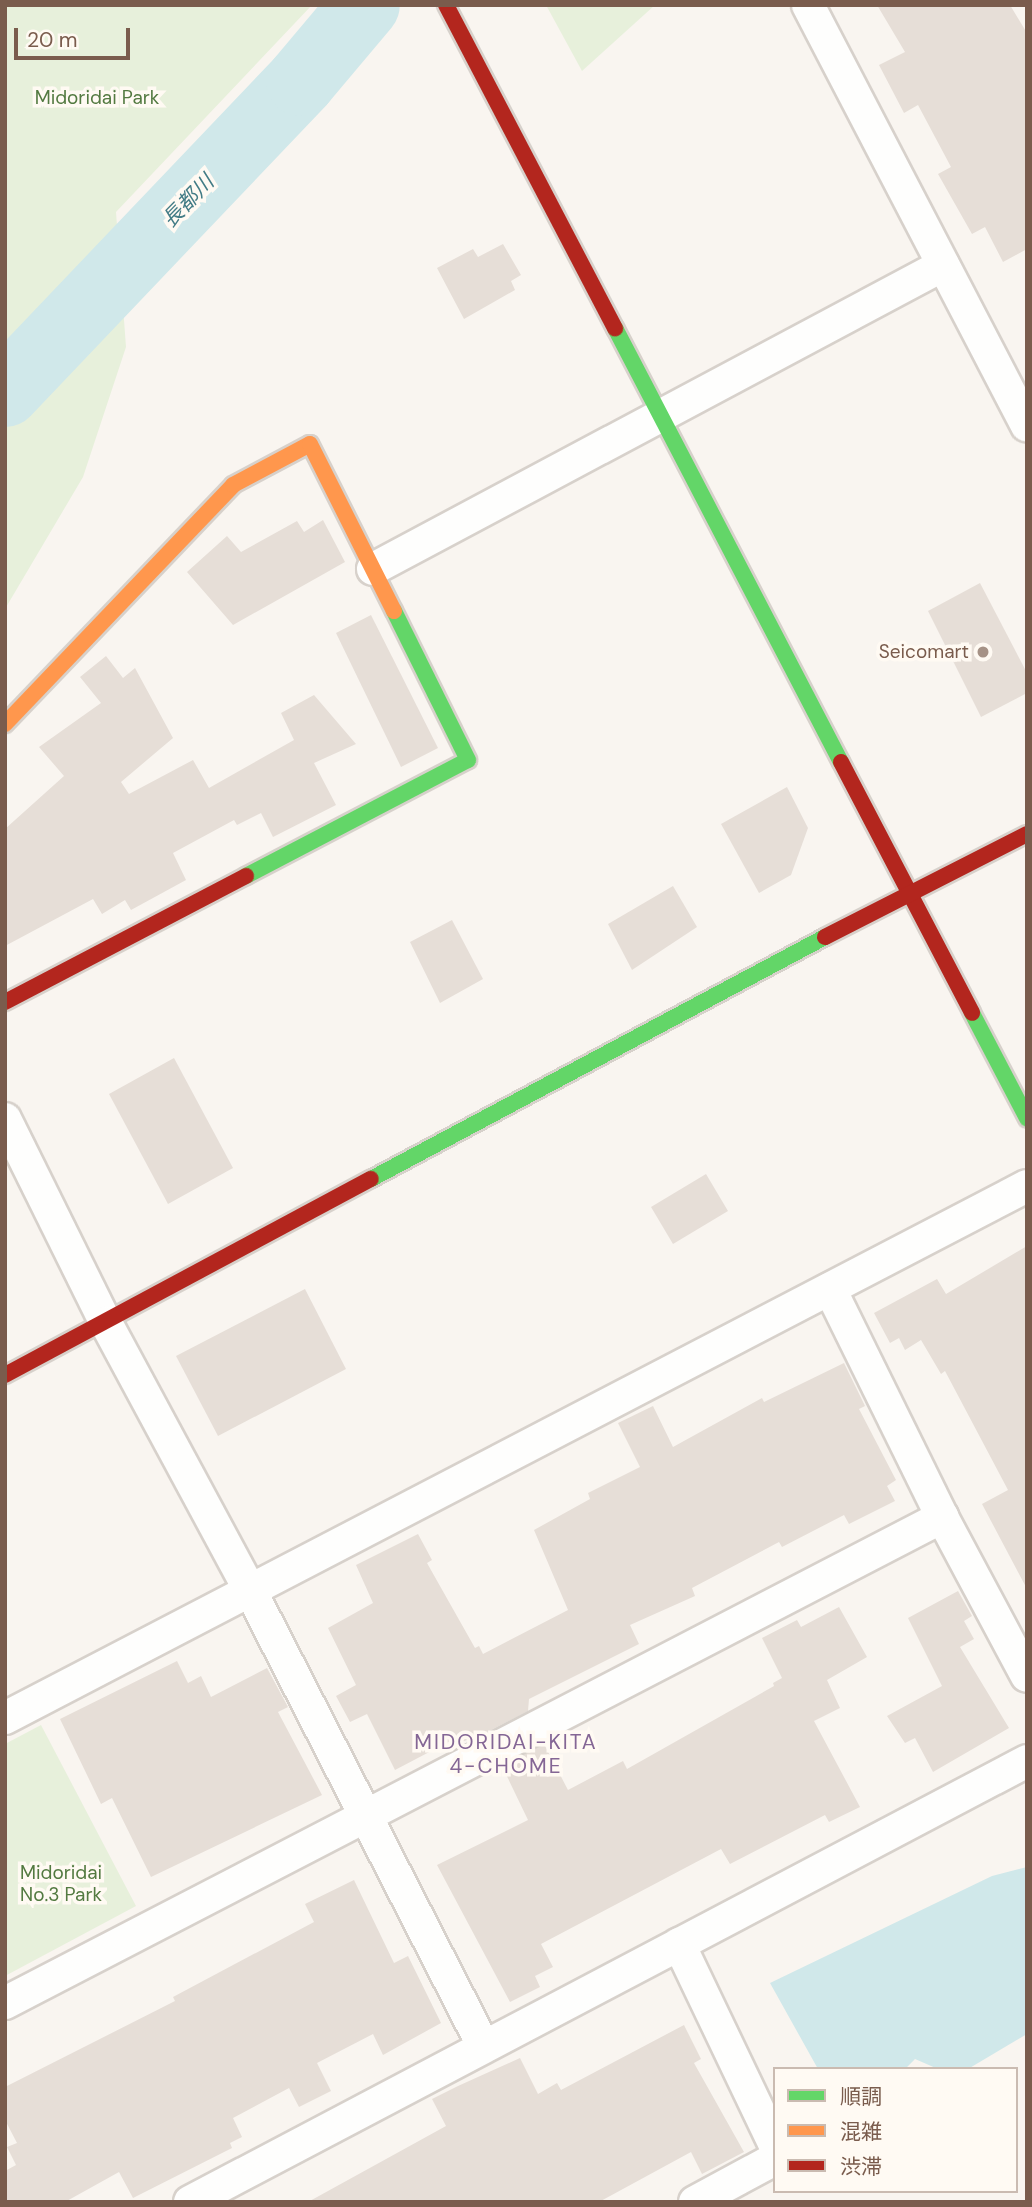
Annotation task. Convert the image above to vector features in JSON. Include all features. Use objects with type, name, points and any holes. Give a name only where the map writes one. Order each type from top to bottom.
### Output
[{"type":"street","points":[[446,5],[1027,1118]]},
{"type":"street","points":[[808,5],[1027,425]]},
{"type":"street","points":[[373,569],[943,265]]},
{"type":"street","points":[[5,724],[233,485],[310,444],[468,760],[5,1002]]},
{"type":"street","points":[[5,1375],[909,892],[1027,834]]},
{"type":"street","points":[[5,1119],[106,1323],[250,1590],[484,2047]]},
{"type":"street","points":[[5,1718],[1027,1186]]},
{"type":"street","points":[[830,1289],[942,1517],[1027,1676]]},
{"type":"street","points":[[5,2003],[942,1517]]},
{"type":"street","points":[[190,2202],[1027,1761]]},
{"type":"street","points":[[679,1944],[773,2140]]},
{"type":"street","points":[[695,2202],[773,2160]]},
{"type":"green space","name":"Midoridai Park","points":[[5,5],[312,5],[116,212],[126,347],[83,477],[5,609]]},
{"type":"green space","points":[[546,5],[655,5],[582,71]]},
{"type":"green space","name":"Midoridai No.3 Park","points":[[41,1725],[136,1906],[5,1976],[5,1744]]},
{"type":"water","points":[[1027,1867],[1027,2034],[971,2067],[933,2067],[915,2059],[907,2067],[817,2067],[770,1983],[992,1876]]},
{"type":"building","points":[[877,5],[1010,5],[1027,33],[1027,249],[1003,262],[985,227],[972,234],[938,174],[951,167],[918,105],[904,113],[879,65],[905,52]]},
{"type":"building","points":[[503,244],[521,275],[511,281],[515,290],[464,319],[437,268],[473,249],[478,257]]},
{"type":"building","points":[[323,520],[345,562],[233,625],[187,572],[227,536],[241,552],[297,521],[304,532]]},
{"type":"building","points":[[980,583],[1027,673],[1027,693],[981,717],[928,611]]},
{"type":"building","points":[[371,615],[438,748],[401,767],[336,633]]},
{"type":"building","points":[[106,656],[123,678],[135,668],[173,738],[121,782],[129,794],[193,760],[209,788],[294,740],[281,713],[314,695],[356,744],[314,763],[336,805],[273,837],[261,813],[237,825],[234,820],[173,853],[186,880],[131,910],[125,900],[102,914],[93,899],[5,946],[5,829],[64,776],[39,747],[101,703],[80,677]]},
{"type":"building","points":[[787,787],[808,828],[791,875],[759,893],[721,824]]},
{"type":"building","points":[[673,886],[697,927],[632,970],[608,924]]},
{"type":"building","points":[[452,920],[483,979],[440,1003],[410,942]]},
{"type":"building","points":[[174,1058],[233,1168],[168,1204],[109,1094]]},
{"type":"building","points":[[706,1174],[728,1211],[673,1244],[651,1207]]},
{"type":"building","points":[[1027,1246],[1027,1589],[982,1504],[1008,1490],[945,1371],[941,1374],[921,1340],[905,1350],[899,1338],[890,1343],[874,1313],[937,1279],[946,1294]]},
{"type":"building","points":[[305,1289],[346,1369],[218,1436],[176,1356]]},
{"type":"building","points":[[844,1363],[865,1406],[859,1409],[896,1480],[887,1486],[895,1501],[849,1524],[844,1515],[782,1547],[779,1542],[692,1588],[695,1596],[630,1625],[639,1644],[529,1699],[528,1711],[459,1743],[456,1738],[395,1770],[367,1714],[350,1722],[336,1696],[356,1685],[328,1628],[373,1603],[356,1565],[418,1534],[432,1560],[427,1563],[475,1648],[479,1646],[483,1654],[568,1610],[534,1530],[590,1499],[588,1493],[640,1467],[618,1423],[653,1406],[673,1447],[762,1398],[764,1402]]},
{"type":"building","points":[[958,1591],[972,1616],[964,1621],[974,1639],[960,1647],[1009,1728],[933,1772],[915,1738],[905,1743],[887,1716],[942,1686],[908,1618]]},
{"type":"building","points":[[839,1607],[867,1657],[827,1680],[840,1708],[814,1721],[860,1807],[829,1822],[825,1815],[730,1864],[721,1849],[541,1944],[553,1967],[535,1976],[540,1987],[510,2002],[437,1865],[528,1820],[502,1766],[544,1744],[568,1790],[623,1761],[627,1769],[774,1686],[773,1683],[782,1678],[762,1638],[797,1620],[801,1627]]},
{"type":"building","points":[[177,1661],[188,1683],[201,1676],[211,1697],[267,1668],[288,1707],[278,1712],[322,1795],[151,1877],[112,1798],[101,1804],[60,1719]]},
{"type":"building","points":[[354,1880],[394,1963],[408,1956],[441,2023],[383,2055],[373,2034],[317,2063],[331,2091],[299,2107],[289,2088],[233,2118],[242,2137],[230,2143],[232,2148],[133,2198],[119,2172],[65,2202],[5,2202],[5,2171],[16,2165],[7,2147],[17,2143],[5,2120],[5,2087],[175,2001],[173,1997],[314,1922],[305,1904]]},
{"type":"building","points":[[684,2025],[701,2059],[694,2063],[744,2152],[702,2174],[691,2152],[599,2202],[308,2202],[446,2126],[432,2099],[458,2086],[520,2058],[538,2094],[557,2083],[561,2090]]},
{"type":"waterway","name":"長都川","points":[[5,392],[301,81],[365,5]]},
{"type":"traffic: fast","points":[[615,328],[841,762]]},
{"type":"traffic: fast","points":[[246,876],[468,760],[394,611]]},
{"type":"traffic: fast","points":[[371,1179],[825,937]]},
{"type":"traffic: fast","points":[[972,1013],[1027,1118]]},
{"type":"traffic: slow","points":[[5,724],[233,485],[310,444],[394,611]]},
{"type":"traffic: jam","points":[[446,5],[615,328]]},
{"type":"traffic: jam","points":[[841,762],[972,1013]]},
{"type":"traffic: jam","points":[[825,937],[1027,834]]},
{"type":"traffic: jam","points":[[5,1002],[246,876]]},
{"type":"traffic: jam","points":[[5,1375],[371,1179]]},
{"type":"place","name":"Seicomart","points":[[983,652]]},
{"type":"district","name":"MIDORIDAI-KITA 4-CHOME","points":[[506,1754]]}]
